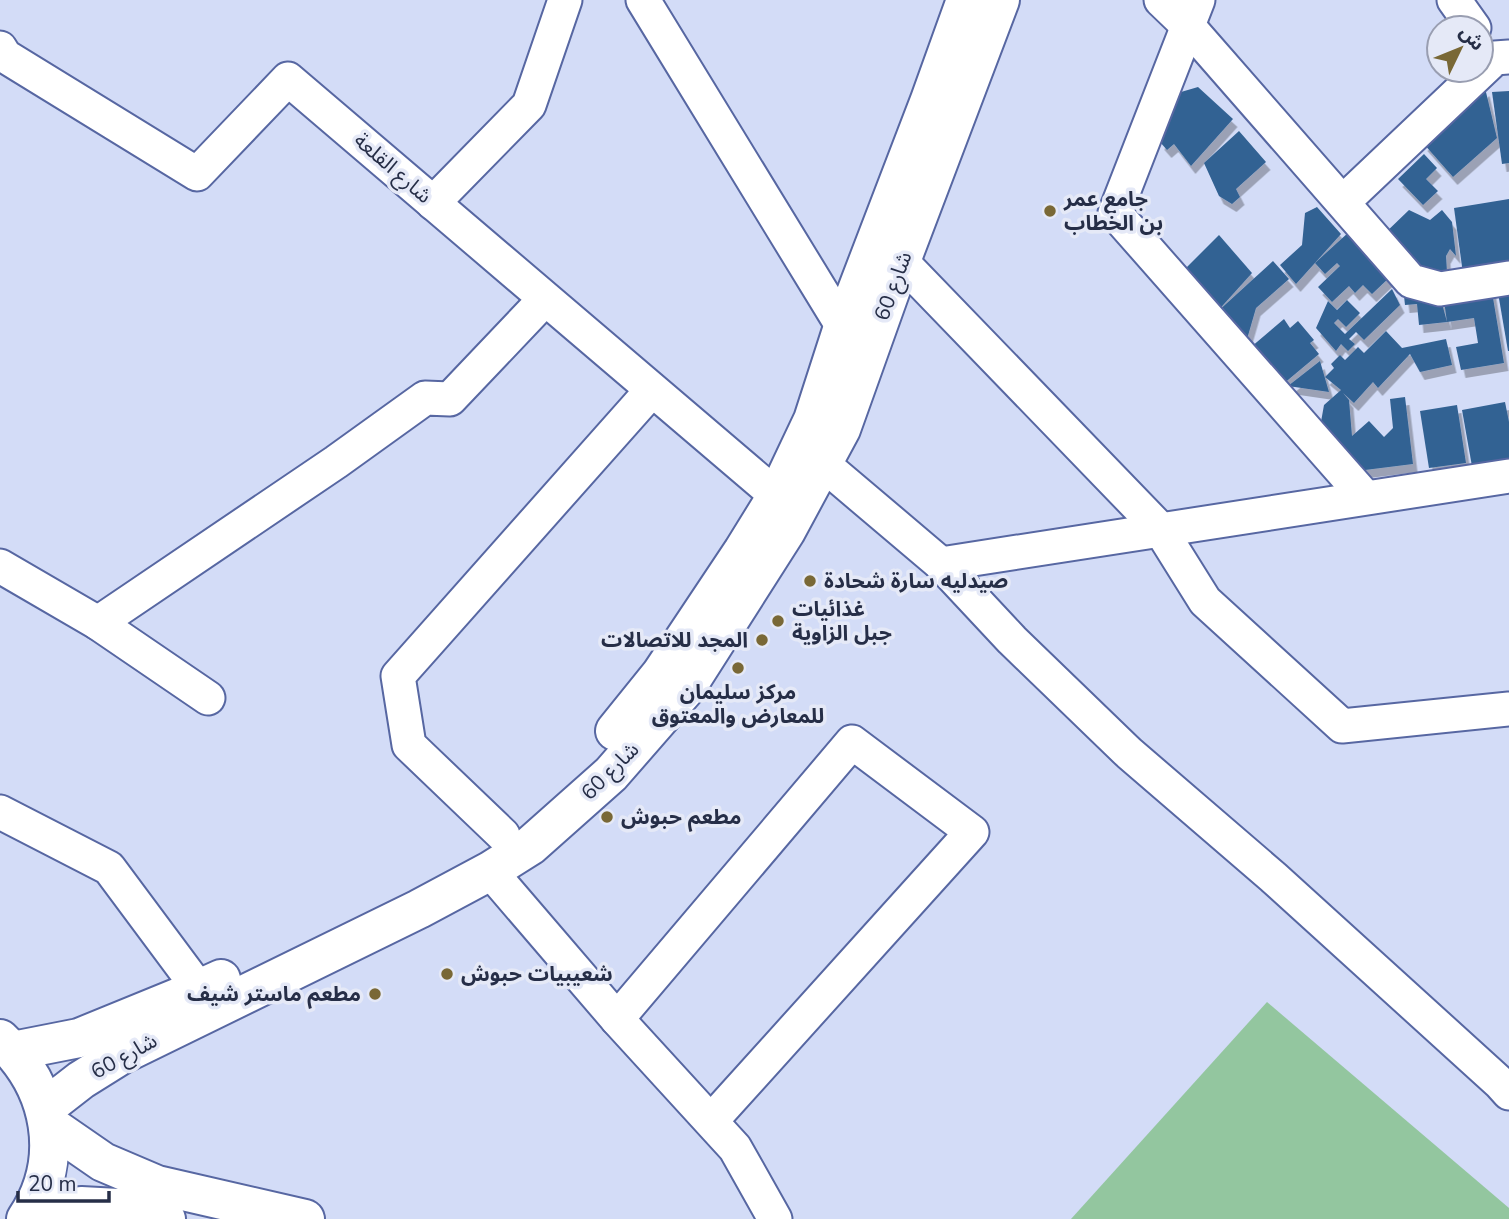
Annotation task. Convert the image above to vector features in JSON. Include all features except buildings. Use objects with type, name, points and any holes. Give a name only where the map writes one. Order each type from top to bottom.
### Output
[{"type":"main road","name":"شارع 60","points":[[7,1045],[79,1038],[199,989],[439,874],[503,835],[574,774],[623,722],[661,674],[777,496],[813,420],[843,327],[966,0]]},
{"type":"main road","name":"شارع 60","points":[[46,1116],[81,1080],[121,1055],[419,909],[530,846],[611,774],[686,688],[786,531],[841,429],[901,261],[1000,0]]},
{"type":"main road","points":[[7,1045],[32,1078],[46,1116],[49,1146],[47,1167],[42,1188],[26,1219]]},
{"type":"main road","points":[[46,1116],[103,1162],[157,1185],[306,1219]]},
{"type":"main road","points":[[41,1219],[82,1206],[118,1208],[166,1219]]},
{"type":"street","points":[[433,203],[529,105],[565,0]]},
{"type":"street","points":[[643,0],[843,327]]},
{"type":"street","points":[[1160,0],[1193,13],[1343,202],[1411,281],[1440,289],[1509,278]]},
{"type":"street","points":[[1193,13],[1115,213],[1365,497]]},
{"type":"street","name":"شارع القلعة","points":[[3,56],[197,174],[288,79],[777,496]]},
{"type":"street","points":[[1343,202],[1462,84]]},
{"type":"street","points":[[901,261],[1160,529],[1205,601],[1342,726],[1509,709]]},
{"type":"street","points":[[98,623],[336,462],[425,398],[450,399],[545,299]]},
{"type":"street","points":[[503,835],[408,745],[398,676],[652,390]]},
{"type":"street","points":[[823,464],[941,564],[1012,640],[1129,753],[1273,877],[1509,1093]]},
{"type":"street","points":[[941,564],[1509,476]]},
{"type":"street","points":[[0,566],[98,623],[208,698]]},
{"type":"street","points":[[617,1019],[852,742],[972,832],[711,1121]]},
{"type":"street","points":[[0,812],[109,868],[199,989]]},
{"type":"street","points":[[490,871],[617,1019],[735,1148],[775,1219]]},
{"type":"green space","points":[[1267,1002],[1509,1208],[1509,1219],[1071,1219]]},
{"type":"place","name":"جامع عمر بن الخطاب","points":[[1050,211]]},
{"type":"place","name":"صيدليه سارة شحادة","points":[[810,581]]},
{"type":"place","name":"غذائيات جبل الزاوية","points":[[778,621]]},
{"type":"place","name":"المجد للاتصالات","points":[[762,640]]},
{"type":"place","name":"مركز سليمان للمعارض والمعتوق","points":[[738,668]]},
{"type":"place","name":"مطعم حبوش","points":[[607,817]]},
{"type":"place","name":"شعيبيات حبوش","points":[[447,974]]},
{"type":"place","name":"مطعم ماستر شيف","points":[[375,994]]}]
